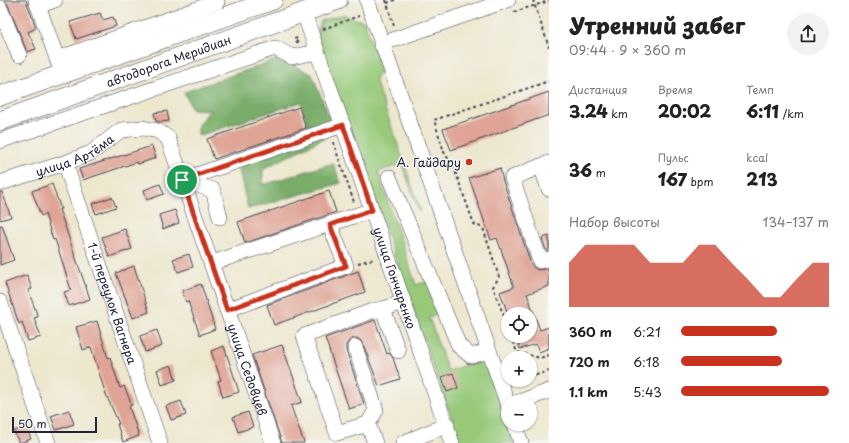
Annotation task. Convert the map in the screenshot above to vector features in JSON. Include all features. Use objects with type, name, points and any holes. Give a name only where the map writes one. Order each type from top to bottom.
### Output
[{"type":"main road","name":"автодорога Меридиан","points":[[0,96],[59,66],[273,0]]},
{"type":"main road","name":"автодорога Меридиан","points":[[0,121],[301,6],[338,0]]},
{"type":"street","points":[[55,0],[37,3],[59,66],[217,2]]},
{"type":"street","points":[[366,0],[504,395]]},
{"type":"street","points":[[381,44],[508,0]]},
{"type":"street","name":"улица Гончаренко","points":[[301,6],[452,443]]},
{"type":"street","points":[[0,8],[4,30],[19,55]]},
{"type":"street","points":[[0,141],[275,48],[292,56],[317,52]]},
{"type":"street","points":[[182,180],[343,125]]},
{"type":"street","name":"улица Артёма","points":[[0,183],[90,153],[120,130],[143,128],[158,131],[168,138]]},
{"type":"street","name":"улица Седовцев","points":[[168,138],[273,443]]},
{"type":"street","name":"1-й переулок Вагнера","points":[[65,162],[160,443]]},
{"type":"street","points":[[549,189],[545,164],[512,178],[540,262],[549,259]]},
{"type":"street","points":[[389,177],[459,346],[470,356],[489,351]]},
{"type":"street","points":[[182,180],[213,190],[220,217]]},
{"type":"street","points":[[212,263],[372,210]]},
{"type":"street","points":[[227,310],[346,266],[330,225]]},
{"type":"street","points":[[0,302],[48,443]]},
{"type":"street","points":[[355,347],[376,410],[368,424],[337,433],[304,336],[372,311],[404,302]]},
{"type":"street","points":[[383,309],[398,351]]},
{"type":"street","points":[[537,395],[549,391]]},
{"type":"street","points":[[368,424],[375,443]]},
{"type":"street","points":[[403,443],[446,425]]},
{"type":"street","points":[[517,431],[521,443]]},
{"type":"path","points":[[387,3],[395,0]]},
{"type":"path","points":[[533,0],[549,47]]},
{"type":"path","points":[[501,308],[493,287],[499,277],[483,228],[474,224],[454,168],[444,152],[434,120],[549,81]]},
{"type":"path","points":[[346,266],[374,259]]},
{"type":"path","points":[[514,343],[517,352],[540,358],[549,355]]},
{"type":"path","points":[[537,375],[549,371]]},
{"type":"green space","points":[[344,14],[351,18],[364,21],[381,70],[375,80],[421,211],[419,212],[402,164],[378,172],[416,285],[431,280],[442,313],[429,318],[448,371],[483,359],[501,408],[501,431],[510,431],[514,443],[460,443],[317,34],[321,21]]},
{"type":"green space","points":[[278,59],[312,74],[330,119],[326,137],[263,169],[263,185],[333,163],[341,183],[248,209],[238,166],[310,133],[301,102],[198,136],[198,125],[210,110],[192,109],[184,92]]},
{"type":"building","points":[[4,0],[26,0],[36,28],[28,32],[36,49],[27,52],[8,5]]},
{"type":"building","points":[[100,13],[103,20],[113,17],[116,26],[76,39],[70,22]]},
{"type":"building","points":[[549,92],[549,115],[451,150],[443,129]]},
{"type":"building","points":[[299,107],[306,128],[214,159],[207,139]]},
{"type":"building","points":[[167,111],[169,121],[156,121],[154,113]]},
{"type":"building","points":[[152,146],[156,158],[138,164],[137,162],[83,180],[79,169]]},
{"type":"building","points":[[500,168],[531,264],[538,270],[549,268],[549,286],[527,294],[532,307],[505,307],[500,292],[514,287],[497,238],[491,240],[469,178]]},
{"type":"building","points":[[52,184],[90,299],[69,306],[64,292],[71,290],[55,239],[53,240],[45,214],[41,216],[32,191]]},
{"type":"building","points":[[160,184],[164,194],[147,200],[144,190]]},
{"type":"building","points":[[329,191],[336,212],[245,243],[238,222]]},
{"type":"building","points":[[0,192],[2,192],[11,217],[0,220]]},
{"type":"building","points":[[112,197],[116,207],[96,214],[92,204]]},
{"type":"building","points":[[175,210],[179,223],[163,229],[159,215]]},
{"type":"building","points":[[0,225],[2,225],[14,260],[0,265]]},
{"type":"building","points":[[125,229],[132,249],[109,257],[102,237]]},
{"type":"building","points":[[549,236],[549,250],[546,250],[542,238]]},
{"type":"building","points":[[189,254],[193,267],[178,272],[173,259]]},
{"type":"building","points":[[134,266],[149,312],[133,318],[116,273]]},
{"type":"building","points":[[358,271],[365,292],[274,325],[267,305]]},
{"type":"building","points":[[27,275],[32,289],[28,290],[38,317],[34,318],[41,337],[28,341],[22,322],[19,324],[5,283]]},
{"type":"building","points":[[201,284],[215,329],[200,335],[188,301],[186,302],[182,291]]},
{"type":"building","points":[[375,320],[387,354],[389,353],[393,358],[400,379],[379,386],[363,344],[357,338],[352,339],[346,345],[346,350],[364,404],[349,409],[325,338]]},
{"type":"building","points":[[97,321],[108,358],[110,357],[120,388],[124,386],[132,405],[129,406],[139,436],[123,442],[117,424],[119,424],[105,392],[91,347],[83,350],[76,327]]},
{"type":"building","points":[[537,322],[540,330],[549,327],[549,348],[539,352],[536,344],[520,349],[518,343],[537,343]]},
{"type":"building","points":[[157,330],[162,346],[145,352],[140,336]]},
{"type":"building","points":[[282,345],[302,402],[291,406],[304,443],[282,443],[252,355]]},
{"type":"building","points":[[224,346],[239,392],[223,397],[218,381],[221,380],[211,351]]},
{"type":"building","points":[[171,365],[176,380],[162,385],[157,370]]},
{"type":"building","points":[[453,373],[458,388],[447,392],[442,377]]},
{"type":"building","points":[[181,401],[186,415],[171,420],[166,406]]},
{"type":"building","points":[[69,410],[74,424],[56,430],[51,416]]},
{"type":"building","points":[[248,412],[253,427],[238,432],[233,417]]},
{"type":"building","points":[[26,427],[31,439],[19,443],[14,431]]},
{"type":"place","name":"А. Гайдару","points":[[469,162]]},
{"type":"route","points":[[343,125],[372,210],[330,225],[346,266],[227,310],[182,180],[343,125]]}]
